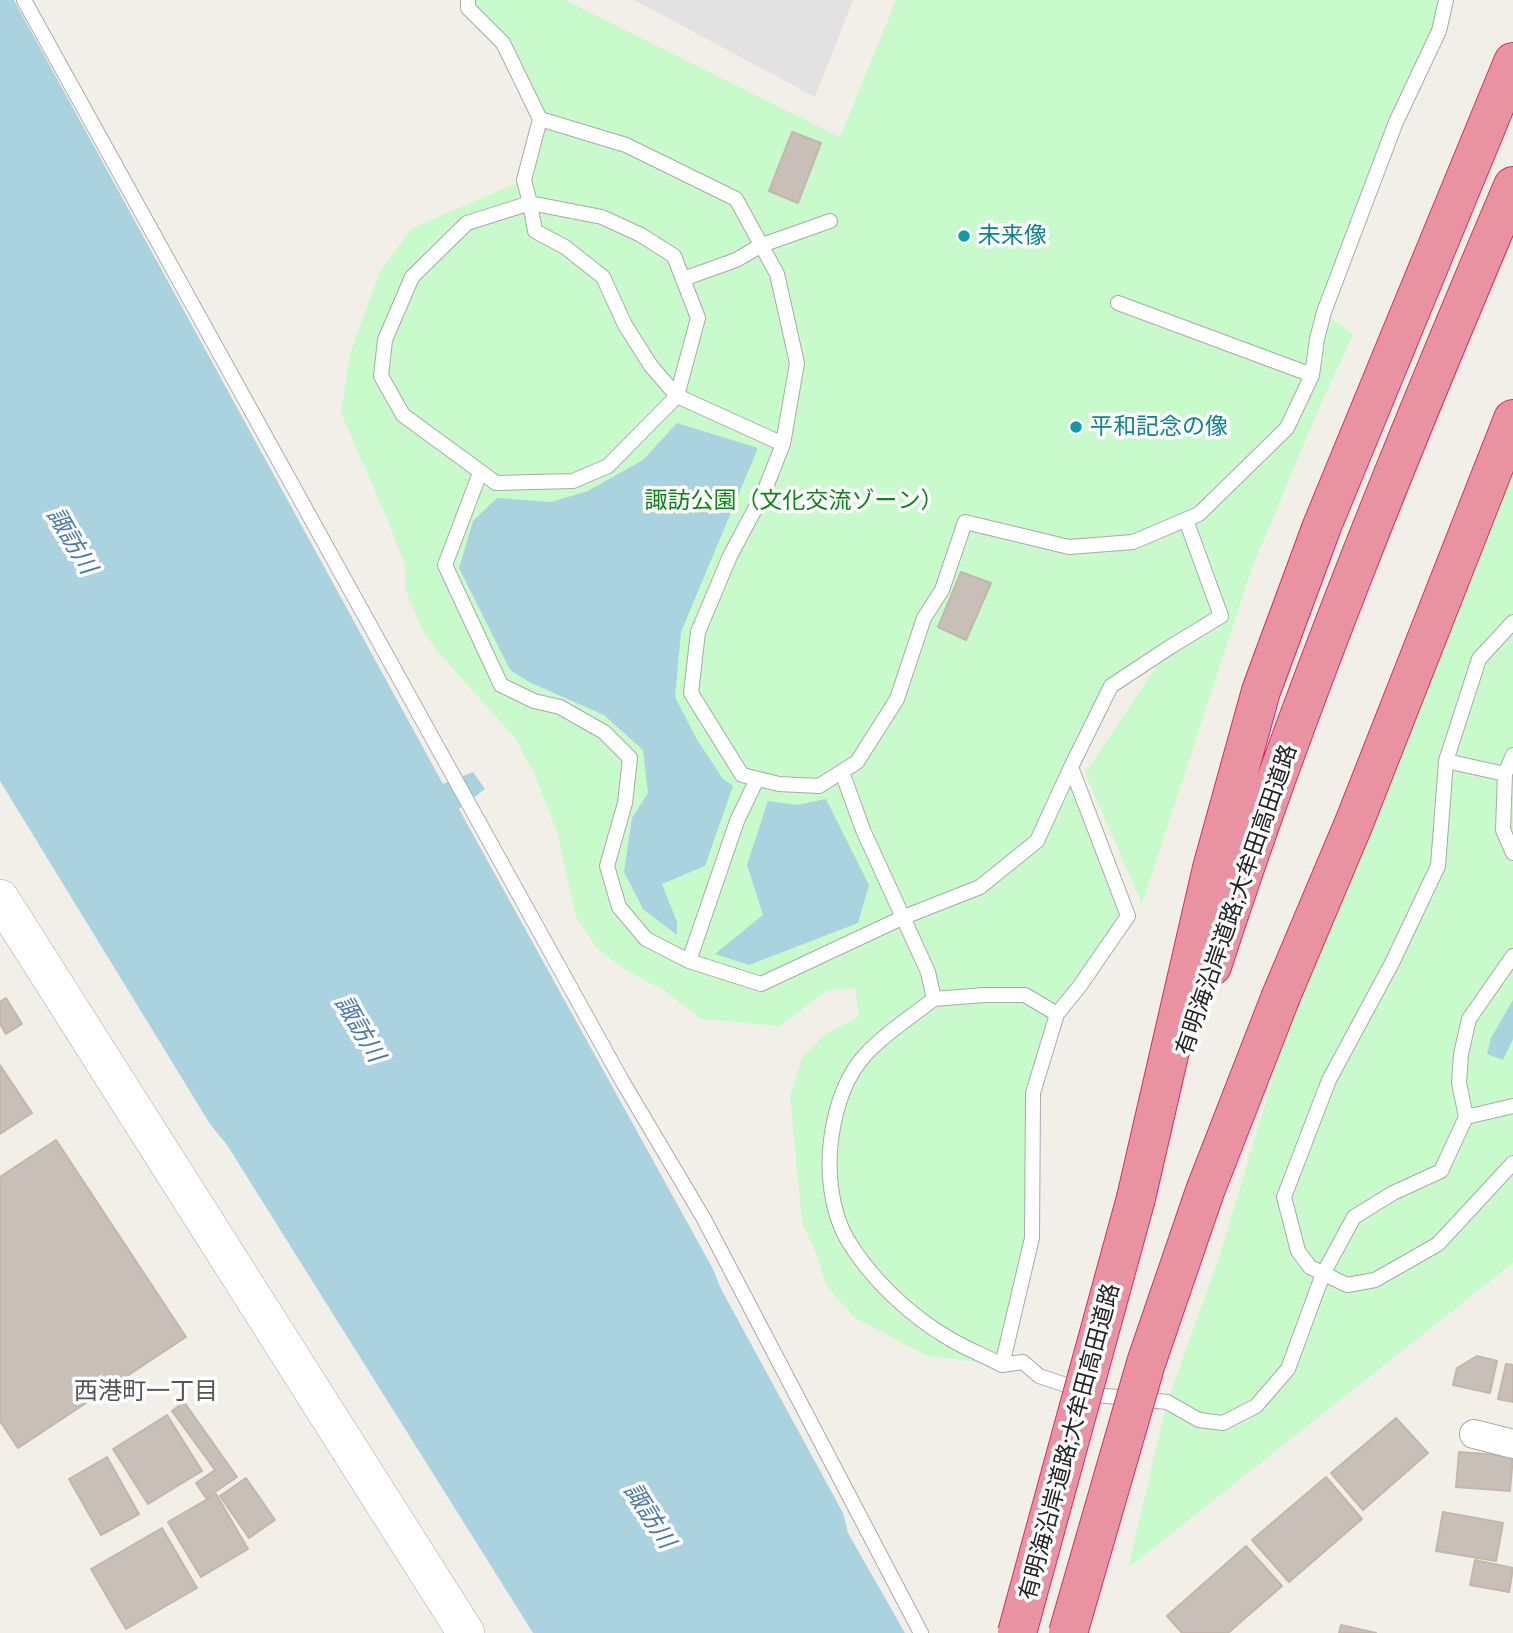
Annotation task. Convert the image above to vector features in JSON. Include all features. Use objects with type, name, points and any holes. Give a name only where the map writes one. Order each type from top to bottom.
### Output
[{"type":"highway","points":[[1136,1198],[1212,867],[1261,691],[1322,526],[1513,62]]},
{"type":"highway","name":"有明海沿岸道路;大牟田高田道路","points":[[1017,1633],[1136,1198],[1248,856],[1357,568],[1513,186]]},
{"type":"highway","points":[[1068,1633],[1146,1363],[1205,1191],[1513,419]]},
{"type":"street","points":[[0,898],[466,1633]]},
{"type":"street","points":[[1474,1434],[1513,1444]]},
{"type":"lane","points":[[24,0],[621,1079],[705,1219],[921,1633]]},
{"type":"lane","points":[[468,0],[468,8],[503,43],[540,120],[524,180],[535,231],[565,247],[603,277],[625,325],[651,366],[677,396],[783,444]]},
{"type":"lane","points":[[540,120],[626,145],[736,199],[777,274],[797,363],[783,444],[764,492],[730,556],[698,632],[691,693],[742,775],[779,784],[819,786],[857,762],[897,699],[924,618],[942,590],[965,522],[1069,547],[1133,541],[1199,514],[1287,428],[1312,375],[1324,312],[1396,122],[1439,31],[1446,0]]},
{"type":"lane","points":[[530,203],[602,216],[674,256],[698,318],[677,396],[608,466],[573,481],[496,484],[403,415],[381,376],[385,340],[412,277],[467,223],[530,203]]},
{"type":"lane","points":[[683,279],[736,260],[762,245],[830,221]]},
{"type":"lane","points":[[1118,303],[1312,375]]},
{"type":"lane","points":[[480,473],[445,565],[501,685],[534,701],[560,707],[604,732],[630,758],[625,803],[607,866],[619,907],[646,939],[689,961],[761,984],[904,918],[980,887],[1037,842],[1070,767],[1111,686],[1221,616],[1186,520]]},
{"type":"lane","points":[[1513,622],[1479,659],[1446,761],[1438,866],[1392,963],[1329,1080],[1284,1197],[1298,1251],[1310,1267],[1347,1285],[1375,1280],[1438,1244],[1513,1163]]},
{"type":"lane","points":[[1513,755],[1505,774],[1503,830],[1513,853]]},
{"type":"lane","points":[[1446,761],[1505,774]]},
{"type":"lane","points":[[1002,1365],[1032,1237],[1033,1093],[1057,1014],[1128,916],[1070,767]]},
{"type":"lane","points":[[842,772],[863,830],[928,972],[934,999]]},
{"type":"lane","points":[[689,961],[733,833],[757,779]]},
{"type":"lane","points":[[1057,1014],[1025,995],[934,999],[866,1054],[843,1089],[833,1122],[829,1160],[833,1201],[846,1237],[871,1272],[911,1312],[948,1338],[1002,1365],[1023,1362],[1040,1376],[1096,1395],[1167,1402],[1199,1420],[1223,1423],[1256,1406],[1288,1369],[1323,1274],[1354,1217],[1393,1193],[1441,1171],[1466,1117],[1460,1083],[1461,1054],[1469,1019],[1513,956]]},
{"type":"lane","points":[[1466,1117],[1513,1106]]},
{"type":"green space","name":"諏訪公園（文化交流ゾーン）","points":[[468,0],[565,0],[840,137],[896,0],[1446,0],[1324,312],[1353,335],[1318,410],[1252,568],[1142,904],[1085,773],[1168,649],[1111,686],[1071,766],[1128,916],[1057,1014],[1033,1093],[1032,1238],[1002,1365],[928,1356],[855,1318],[826,1285],[802,1222],[790,1096],[802,1058],[824,1035],[859,1016],[855,988],[826,991],[780,1026],[701,1019],[665,991],[627,971],[597,948],[576,917],[557,832],[534,773],[515,738],[438,652],[421,628],[405,588],[405,566],[341,413],[350,353],[380,271],[412,228],[524,180],[539,119],[503,43]]},
{"type":"green space","points":[[1513,455],[1513,1263],[1128,1568],[1167,1402],[1219,1258],[1285,1037]]},
{"type":"shaded area","points":[[634,0],[853,0],[815,97]]},
{"type":"water","name":"諏訪川","points":[[0,0],[14,0],[443,784],[473,772],[485,789],[459,809],[713,1269],[720,1287],[843,1513],[848,1533],[905,1633],[533,1633],[227,1145],[210,1124],[0,781]]},
{"type":"water","points":[[677,423],[758,448],[681,632],[675,697],[696,738],[723,779],[733,786],[705,866],[662,884],[677,922],[677,935],[643,909],[624,872],[632,818],[648,793],[643,750],[604,715],[531,683],[510,670],[459,568],[473,521],[497,498],[551,502],[588,491],[643,460]]},
{"type":"water","points":[[826,799],[869,885],[858,923],[749,965],[715,954],[763,915],[747,865],[768,801],[797,805]]},
{"type":"water","points":[[1513,1000],[1513,1039],[1503,1060],[1487,1054],[1491,1038]]},
{"type":"building","points":[[792,132],[821,143],[798,203],[769,191]]},
{"type":"building","points":[[961,572],[991,583],[966,640],[938,627]]},
{"type":"building","points":[[6,998],[22,1024],[6,1034],[0,1024],[0,1002]]},
{"type":"building","points":[[0,1065],[32,1113],[0,1134]]},
{"type":"building","points":[[56,1140],[186,1337],[18,1448],[0,1421],[0,1177]]},
{"type":"building","points":[[1477,1356],[1497,1361],[1490,1393],[1453,1385],[1457,1368]]},
{"type":"building","points":[[1506,1364],[1513,1365],[1513,1402],[1498,1399]]},
{"type":"building","points":[[184,1402],[237,1477],[206,1498],[196,1483],[215,1470],[172,1411]]},
{"type":"building","points":[[167,1415],[202,1471],[148,1504],[113,1449]]},
{"type":"building","points":[[1396,1418],[1428,1453],[1363,1510],[1331,1473]]},
{"type":"building","points":[[1459,1452],[1513,1456],[1510,1491],[1456,1487]]},
{"type":"building","points":[[107,1457],[139,1514],[101,1535],[69,1479]]},
{"type":"building","points":[[1326,1477],[1362,1519],[1289,1582],[1252,1540]]},
{"type":"building","points":[[246,1478],[275,1520],[249,1538],[220,1496]]},
{"type":"building","points":[[216,1494],[248,1549],[201,1577],[168,1522]]},
{"type":"building","points":[[1443,1512],[1503,1523],[1496,1561],[1436,1551]]},
{"type":"building","points":[[162,1528],[197,1588],[126,1629],[91,1569]]},
{"type":"building","points":[[1246,1546],[1282,1586],[1228,1633],[1182,1633],[1167,1616]]},
{"type":"building","points":[[1475,1560],[1513,1568],[1509,1592],[1470,1585]]},
{"type":"building","points":[[1341,1625],[1376,1633],[1339,1633]]},
{"type":"place","name":"未来像","points":[[964,236]]},
{"type":"place","name":"平和記念の像","points":[[1076,427]]},
{"type":"district","name":"西港町一丁目","points":[[146,1392]]}]
